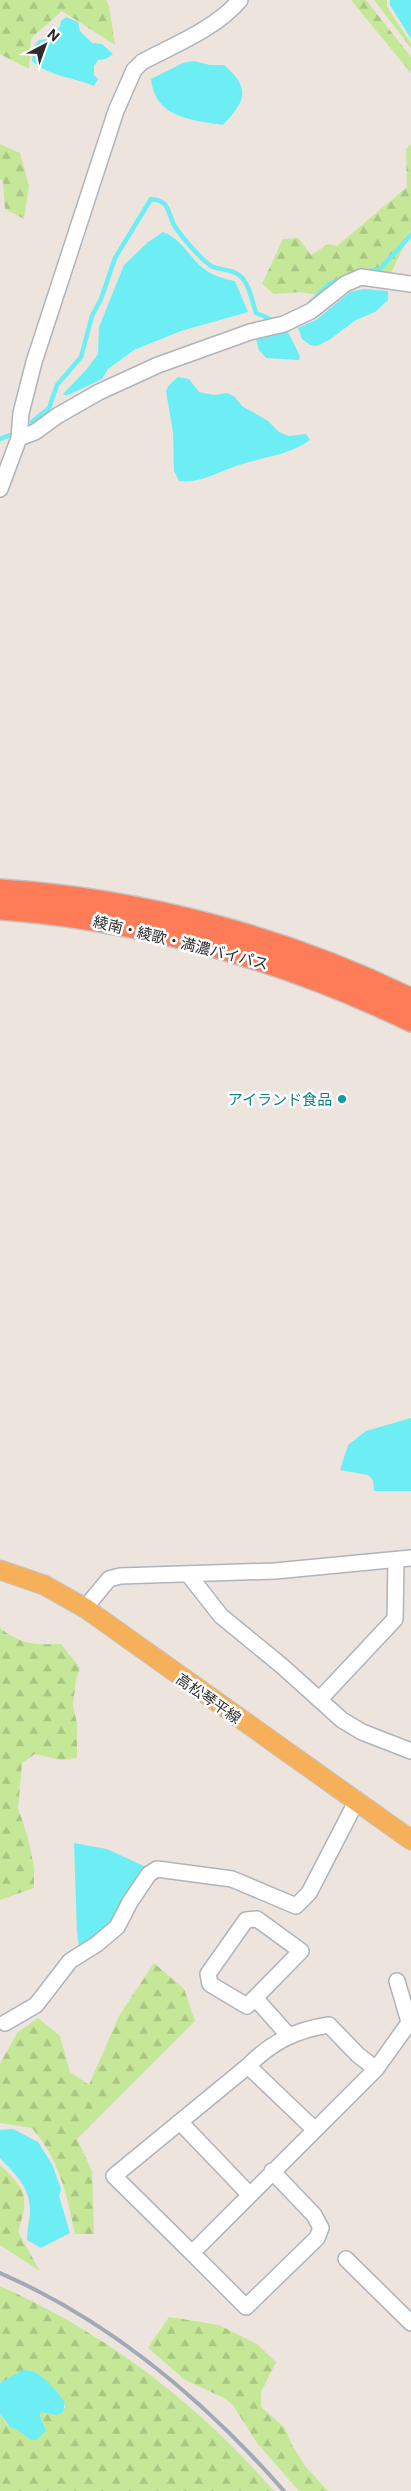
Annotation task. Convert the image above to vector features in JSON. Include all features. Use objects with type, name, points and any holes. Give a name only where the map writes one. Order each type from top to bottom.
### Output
[{"type":"highway","name":"綾南・綾歌・満濃バイパス","points":[[0,890],[89,900],[200,923],[306,956],[360,976],[411,999]]},
{"type":"highway","name":"綾南・綾歌・満濃バイパス","points":[[0,909],[86,918],[146,930],[232,952],[299,973],[411,1021]]},
{"type":"main road","name":"高松琴平線","points":[[0,1570],[44,1585],[85,1608],[411,1840]]},
{"type":"street","points":[[0,489],[19,438],[21,412],[34,362],[116,111],[134,70],[142,62],[209,26],[229,13],[240,0]]},
{"type":"street","points":[[19,438],[35,432],[57,416],[99,392],[158,366],[250,332],[284,324],[311,311],[345,284],[361,278],[411,284]]},
{"type":"street","points":[[85,1608],[109,1579],[120,1576],[275,1571],[404,1559],[395,1619],[320,1699]]},
{"type":"street","points":[[188,1574],[221,1616],[320,1699],[342,1720],[362,1732],[411,1750]]},
{"type":"street","points":[[5,2023],[36,2005],[70,1961],[97,1944],[117,1927],[130,1902],[149,1874],[158,1869],[232,1879],[296,1906],[309,1893],[356,1802]]},
{"type":"street","points":[[257,1918],[301,1951],[256,1999],[247,2006],[238,2002],[210,1984],[208,1974],[246,1920],[257,1918]]},
{"type":"street","points":[[192,2252],[376,2069],[410,2021],[397,1981]]},
{"type":"street","points":[[256,1999],[289,2036]]},
{"type":"street","points":[[272,2171],[314,2215],[321,2228],[317,2238],[246,2307],[114,2176],[248,2066],[266,2048],[289,2036],[314,2027],[329,2025],[358,2055],[376,2069]]},
{"type":"street","points":[[248,2066],[314,2129]]},
{"type":"street","points":[[180,2122],[249,2194]]},
{"type":"street","points":[[346,2258],[411,2322]]},
{"type":"green space","points":[[0,0],[106,0],[109,6],[115,45],[62,11],[31,38],[29,69],[0,54]]},
{"type":"green space","points":[[351,0],[366,0],[411,57],[411,73]]},
{"type":"green space","points":[[374,0],[387,0],[387,7],[411,43],[411,48]]},
{"type":"green space","points":[[0,144],[20,153],[29,186],[24,219],[5,209],[3,181],[0,179]]},
{"type":"green space","points":[[411,144],[411,231],[391,273],[369,272],[352,276],[318,295],[300,292],[274,294],[262,284],[283,239],[298,238],[311,255],[328,244],[337,246],[407,187],[406,149]]},
{"type":"green space","points":[[0,1628],[15,1638],[29,1643],[61,1644],[80,1668],[76,1679],[73,1705],[77,1724],[77,1758],[61,1760],[35,1754],[22,1763],[18,1808],[28,1838],[34,1868],[34,1888],[0,1900]]},
{"type":"green space","points":[[154,1963],[184,1989],[195,2021],[77,2139],[92,2171],[94,2234],[75,2234],[61,2178],[42,2140],[32,2128],[0,2123],[0,2064],[17,2033],[38,2018],[60,2036],[70,2072],[89,2085],[119,2016]]},
{"type":"green space","points":[[0,2165],[16,2181],[23,2195],[24,2210],[18,2232],[40,2271],[0,2245]]},
{"type":"green space","points":[[0,2286],[77,2326],[148,2374],[182,2400],[214,2429],[274,2491],[0,2491],[0,2414],[7,2425],[18,2430],[45,2427],[40,2416],[41,2412],[57,2415],[65,2408],[65,2402],[40,2375],[23,2371],[0,2383]]},
{"type":"green space","points":[[169,2317],[219,2325],[257,2344],[276,2362],[261,2392],[261,2407],[285,2428],[292,2445],[305,2466],[328,2491],[299,2491],[257,2443],[233,2405],[224,2398],[185,2380],[148,2348]]},
{"type":"water","points":[[390,0],[411,0],[411,39],[390,5]]},
{"type":"water","points":[[66,17],[78,22],[80,31],[92,43],[102,44],[113,54],[106,59],[98,60],[94,66],[94,75],[98,79],[94,86],[54,74],[32,61],[34,46],[39,40],[50,39],[60,26],[61,21]]},
{"type":"water","points":[[194,61],[210,65],[224,65],[233,73],[242,88],[241,102],[223,125],[187,119],[177,115],[159,102],[154,92],[151,79],[183,63]]},
{"type":"water","points":[[163,232],[180,243],[207,271],[219,277],[235,281],[248,312],[181,331],[134,350],[108,369],[102,379],[66,396],[63,394],[86,370],[98,354],[99,327],[124,265],[148,242]]},
{"type":"water","points":[[364,289],[388,291],[388,300],[375,312],[356,320],[329,340],[317,346],[310,345],[302,339],[298,328],[316,320],[350,292]]},
{"type":"water","points":[[288,332],[300,356],[299,360],[266,358],[259,350],[256,339]]},
{"type":"water","points":[[178,377],[189,379],[199,392],[214,395],[227,393],[235,397],[242,406],[268,421],[279,432],[289,436],[306,434],[310,440],[293,450],[245,463],[208,477],[194,481],[179,481],[174,471],[173,432],[166,391],[169,385]]},
{"type":"water","points":[[411,1418],[411,1491],[374,1491],[373,1480],[368,1475],[340,1470],[348,1445],[366,1431]]},
{"type":"water","points":[[74,1843],[107,1849],[148,1868],[113,1921],[88,1946],[79,1946],[77,1933]]},
{"type":"water","points":[[13,2129],[38,2142],[52,2164],[61,2189],[59,2196],[70,2233],[41,2248],[27,2240],[30,2204],[25,2189],[17,2176],[0,2158],[0,2130]]},
{"type":"water","points":[[23,2370],[41,2376],[65,2402],[63,2412],[57,2415],[41,2412],[40,2416],[46,2431],[36,2440],[31,2440],[18,2430],[10,2427],[0,2414],[0,2383]]},
{"type":"waterway","points":[[32,422],[49,408],[57,385],[81,357],[92,316],[101,299],[115,258],[151,199],[165,204],[174,225],[204,260],[213,267],[233,272],[242,278],[250,292],[256,313],[275,321]]},
{"type":"waterway","points":[[365,272],[380,269],[411,235]]},
{"type":"waterway","points":[[310,303],[329,284],[353,274]]},
{"type":"waterway","points":[[0,439],[10,435]]},
{"type":"railway","points":[[0,2273],[41,2292],[80,2315],[154,2366],[222,2426],[284,2491]]},
{"type":"place","name":"アイランド食品","points":[[342,1099]]}]
